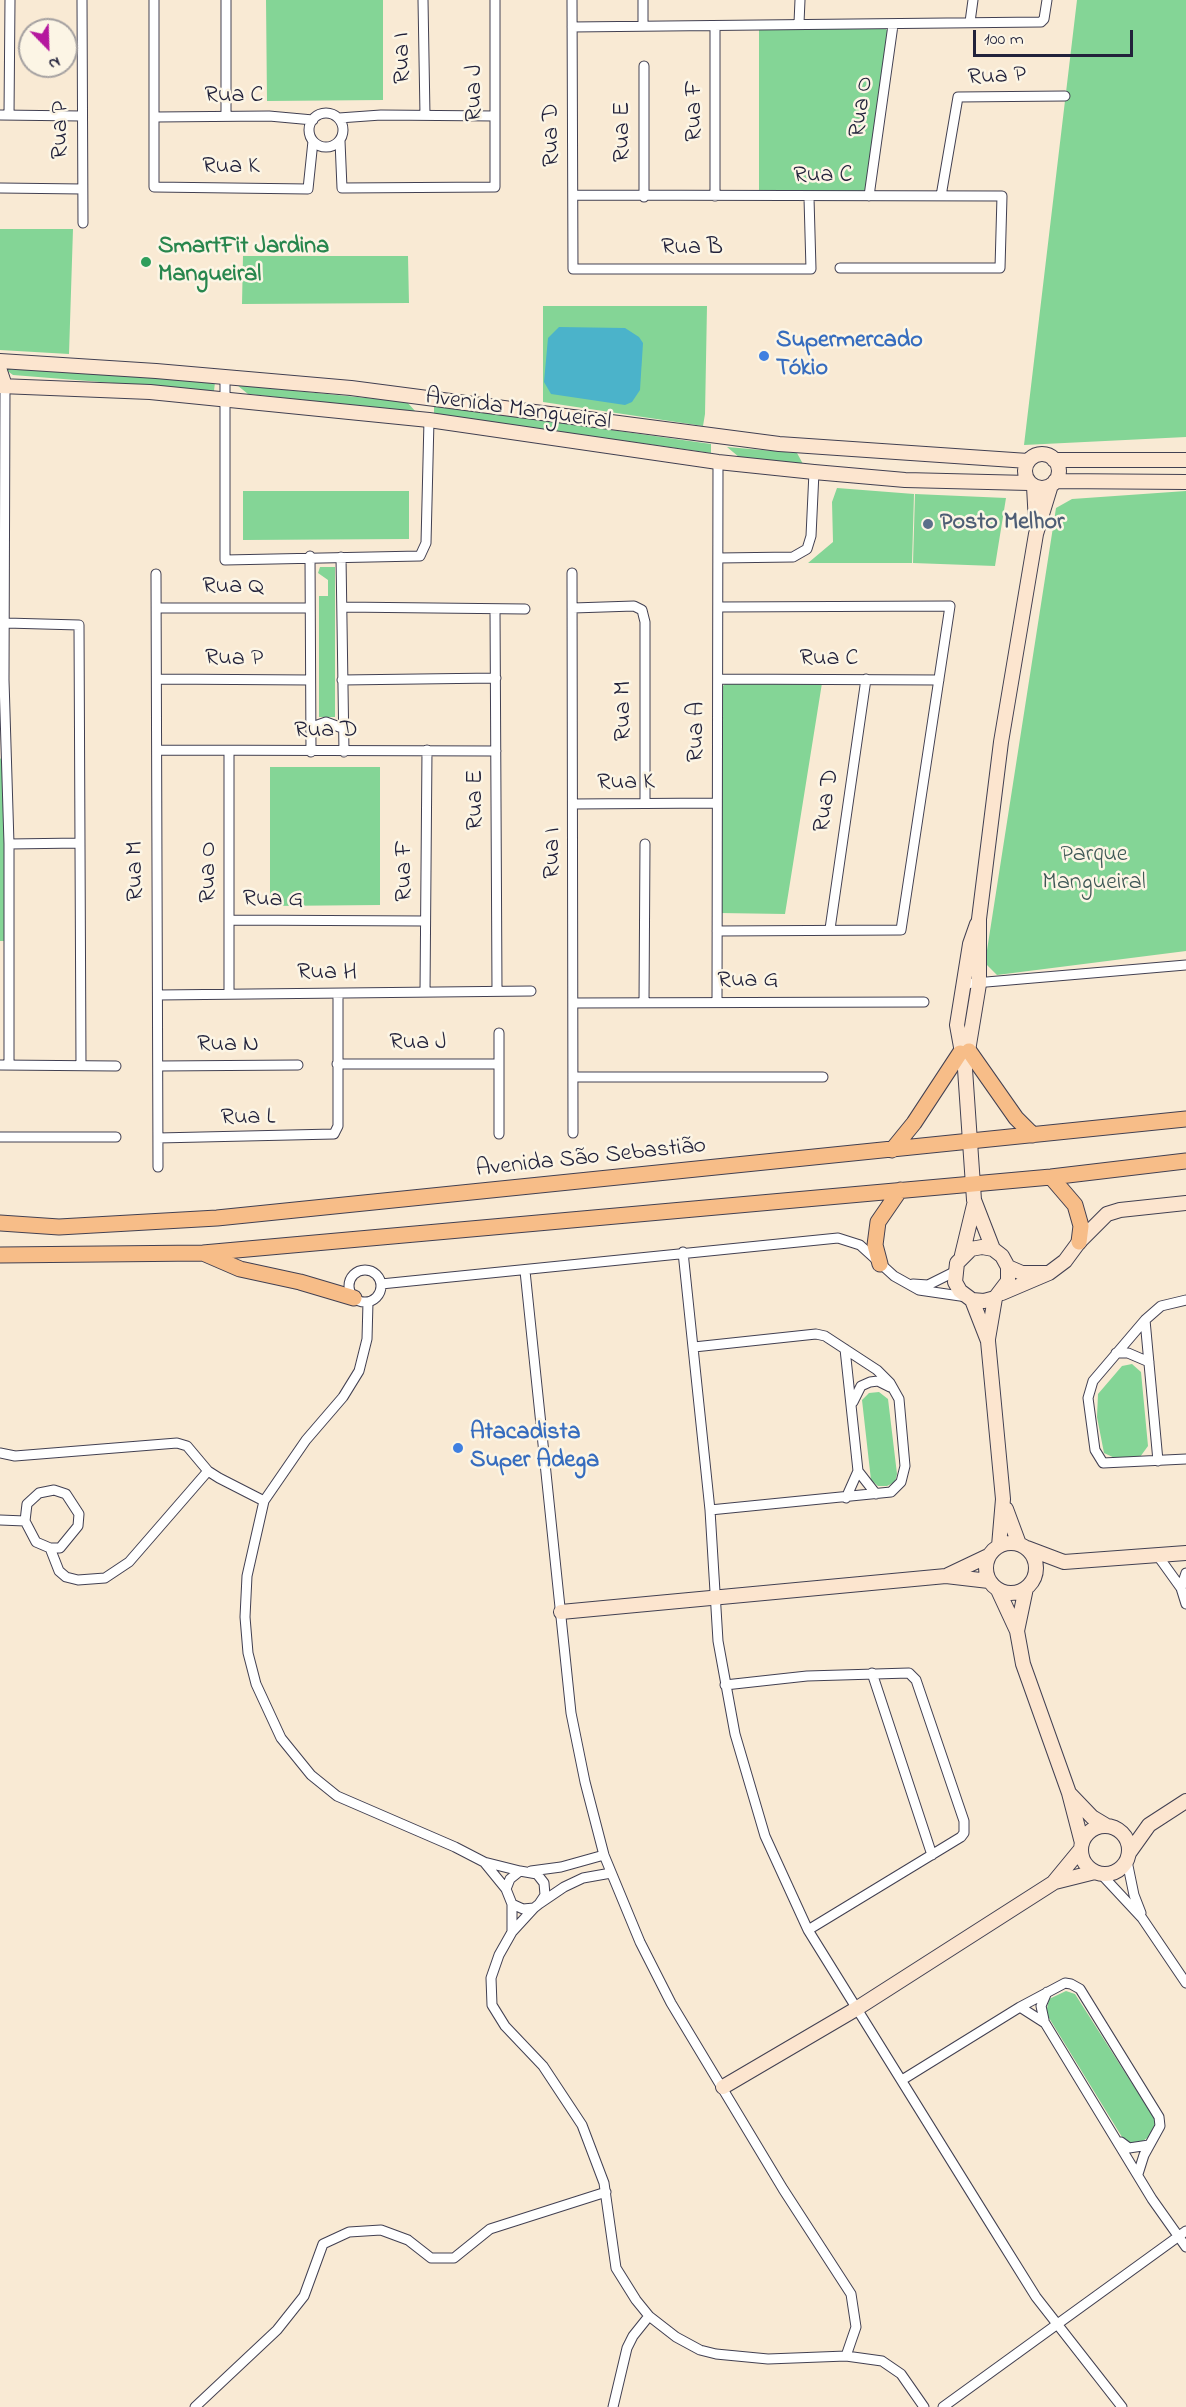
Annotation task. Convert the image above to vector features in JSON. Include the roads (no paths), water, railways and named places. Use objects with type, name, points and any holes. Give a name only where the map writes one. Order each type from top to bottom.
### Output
[{"type":"main road","points":[[892,1150],[965,1052],[1033,1135]]},
{"type":"main road","name":"Avenida São Sebastião","points":[[0,1223],[59,1227],[217,1218],[1186,1119]]},
{"type":"main road","points":[[0,1255],[203,1253],[972,1182],[1050,1177],[1186,1161]]},
{"type":"main road","points":[[1050,1177],[1075,1204],[1081,1226],[1079,1242]]},
{"type":"main road","points":[[879,1264],[875,1245],[878,1222],[900,1190]]},
{"type":"main road","points":[[0,1232],[26,1232],[59,1227]]},
{"type":"main road","points":[[203,1253],[240,1269],[300,1282],[361,1300]]},
{"type":"street","points":[[10,0],[5,115],[81,116]]},
{"type":"street","name":"Rua P","points":[[82,0],[83,223]]},
{"type":"street","points":[[154,0],[156,117]]},
{"type":"street","points":[[226,0],[226,115]]},
{"type":"street","name":"Rua I","points":[[423,0],[425,115]]},
{"type":"street","name":"Rua J","points":[[340,141],[342,188],[495,187],[495,0]]},
{"type":"street","name":"Rua D","points":[[572,0],[573,269]]},
{"type":"street","points":[[643,0],[643,25]]},
{"type":"street","points":[[799,23],[800,0]]},
{"type":"street","points":[[969,22],[973,0]]},
{"type":"street","points":[[572,27],[799,23],[893,25],[1043,21],[1047,0]]},
{"type":"street","name":"Rua O","points":[[869,195],[893,25]]},
{"type":"street","name":"Rua F","points":[[715,26],[715,196]]},
{"type":"street","name":"Rua E","points":[[644,66],[644,197]]},
{"type":"street","name":"Rua P","points":[[941,196],[958,97],[1065,96]]},
{"type":"street","points":[[339,118],[343,125],[340,141],[326,147],[313,141],[310,126],[320,114],[329,114],[339,118],[425,115],[495,116]]},
{"type":"street","name":"Rua C","points":[[156,117],[226,115],[313,120]]},
{"type":"street","name":"Rua K","points":[[156,117],[154,187],[308,189],[313,141]]},
{"type":"street","points":[[0,188],[82,189]]},
{"type":"street","name":"Rua C","points":[[573,195],[809,198],[869,195],[1002,196],[1000,268],[840,268]]},
{"type":"street","name":"Rua B","points":[[573,269],[810,269],[809,198]]},
{"type":"street","name":"Avenida Mangueiral","points":[[0,361],[156,371],[351,388],[779,444],[905,455],[1028,461]]},
{"type":"street","points":[[0,371],[3,386],[6,623],[2,680],[3,752],[9,844],[4,993],[5,1065],[116,1066]]},
{"type":"street","points":[[150,392],[146,383],[147,378],[156,371]]},
{"type":"street","points":[[225,377],[225,560],[310,556],[420,556],[426,543],[429,420]]},
{"type":"street","name":"Avenida Mangueiral","points":[[3,386],[150,392],[429,420],[718,462],[814,472],[903,480],[1032,484]]},
{"type":"street","points":[[513,432],[521,422],[520,410]]},
{"type":"street","points":[[638,449],[636,436],[646,428]]},
{"type":"street","points":[[903,480],[909,467],[905,455]]},
{"type":"street","points":[[1036,534],[1032,484],[1025,472],[1028,461],[1044,455],[1054,460],[1186,460]]},
{"type":"street","points":[[993,1249],[974,1203],[968,1142],[965,1052],[979,984],[979,919],[1001,742],[1036,534],[1059,470],[1054,460]]},
{"type":"street","name":"Rua A","points":[[717,1002],[718,462]]},
{"type":"street","points":[[719,558],[793,557],[807,549],[811,536],[814,472]]},
{"type":"street","points":[[1032,484],[1186,482]]},
{"type":"street","points":[[310,556],[311,752]]},
{"type":"street","points":[[342,557],[344,752]]},
{"type":"street","name":"Rua I","points":[[572,573],[573,1133]]},
{"type":"street","name":"Rua M","points":[[156,574],[158,608],[158,1167]]},
{"type":"street","name":"Rua M","points":[[573,608],[634,606],[642,610],[645,619],[645,802]]},
{"type":"street","points":[[717,931],[901,930],[950,606],[719,607]]},
{"type":"street","points":[[342,607],[525,609]]},
{"type":"street","name":"Rua Q","points":[[158,608],[309,608]]},
{"type":"street","name":"Rua E","points":[[495,609],[497,991]]},
{"type":"street","points":[[6,623],[79,625],[81,1065]]},
{"type":"street","points":[[342,680],[496,678]]},
{"type":"street","name":"Rua P","points":[[158,679],[310,680]]},
{"type":"street","name":"Rua C","points":[[718,679],[939,680]]},
{"type":"street","name":"Rua D","points":[[830,929],[866,679]]},
{"type":"street","points":[[312,727],[326,722],[342,728]]},
{"type":"street","name":"Rua D","points":[[158,750],[496,751]]},
{"type":"street","name":"Rua F","points":[[425,992],[427,750]]},
{"type":"street","name":"Rua O","points":[[229,752],[230,993]]},
{"type":"street","name":"Rua K","points":[[573,804],[716,803]]},
{"type":"street","points":[[9,844],[80,843]]},
{"type":"street","points":[[644,1003],[645,844]]},
{"type":"street","points":[[965,1052],[957,1025],[970,944],[979,919]]},
{"type":"street","name":"Rua G","points":[[229,920],[425,921]]},
{"type":"street","points":[[963,984],[1186,965]]},
{"type":"street","name":"Rua H","points":[[158,995],[531,991]]},
{"type":"street","points":[[337,1064],[338,994]]},
{"type":"street","name":"Rua G","points":[[573,1003],[924,1002]]},
{"type":"street","points":[[499,1033],[499,1134]]},
{"type":"street","name":"Rua J","points":[[337,1064],[498,1064]]},
{"type":"street","name":"Rua L","points":[[158,1138],[330,1136],[337,1131],[337,1064]]},
{"type":"street","name":"Rua N","points":[[159,1066],[298,1065]]},
{"type":"street","points":[[574,1077],[823,1077]]},
{"type":"street","points":[[0,1137],[116,1137]]},
{"type":"street","points":[[904,1283],[928,1285],[954,1272],[962,1255],[974,1203]]},
{"type":"street","points":[[381,1284],[838,1238],[860,1245],[879,1264],[904,1283],[919,1290],[984,1301],[1049,1273],[1065,1261],[1079,1242],[1107,1214],[1120,1210],[1186,1203]]},
{"type":"street","points":[[962,1255],[982,1247],[993,1249],[1002,1256],[1008,1267],[1008,1281],[999,1295],[988,1341],[1003,1499],[999,1546]]},
{"type":"street","points":[[683,1252],[710,1510],[715,1598],[725,1685],[748,1785],[765,1836],[807,1930],[1036,2297],[1122,2407]]},
{"type":"street","points":[[1008,1267],[1022,1272],[1049,1273]]},
{"type":"street","points":[[361,1300],[377,1298],[381,1284],[375,1273],[363,1270],[357,1272],[349,1281],[348,1287],[361,1300],[367,1339],[359,1371],[343,1397],[306,1440],[264,1501],[247,1575],[245,1617],[248,1653],[256,1684],[281,1738],[311,1775],[337,1796],[484,1862],[520,1871],[561,1867],[604,1855]]},
{"type":"street","points":[[525,1271],[571,1713],[585,1782],[604,1855],[640,1942],[671,2003],[783,2189],[851,2294],[856,2327],[846,2356]]},
{"type":"street","points":[[954,1272],[960,1291],[969,1299],[988,1341]]},
{"type":"street","points":[[1186,1299],[1161,1306],[1144,1320],[1089,1389],[1088,1408],[1098,1458],[1103,1463],[1112,1465],[1186,1459]]},
{"type":"street","points":[[1144,1320],[1158,1461]]},
{"type":"street","points":[[694,1347],[816,1334],[834,1340],[877,1370],[897,1391],[904,1475],[898,1488],[891,1492],[846,1498],[710,1510]]},
{"type":"street","points":[[845,1349],[858,1471],[846,1498]]},
{"type":"street","points":[[1116,1353],[1128,1353],[1149,1362]]},
{"type":"street","points":[[851,1406],[861,1386],[870,1382],[878,1381],[897,1391]]},
{"type":"street","points":[[0,1453],[15,1456],[177,1443],[187,1446],[208,1471],[264,1501]]},
{"type":"street","points":[[50,1548],[59,1571],[66,1577],[78,1581],[105,1578],[129,1562],[208,1471]]},
{"type":"street","points":[[858,1471],[876,1494]]},
{"type":"street","points":[[54,1490],[66,1494],[80,1514],[78,1526],[60,1548],[50,1548],[36,1542],[25,1521],[27,1504],[39,1493],[54,1490]]},
{"type":"street","points":[[561,1612],[946,1576],[993,1585],[1013,1593],[1026,1588],[1034,1580],[1036,1571],[1033,1555],[1023,1546],[1003,1499]]},
{"type":"street","points":[[0,1520],[25,1521]]},
{"type":"street","points":[[946,1576],[988,1556],[999,1546],[1023,1546],[1064,1562],[1186,1553]]},
{"type":"street","points":[[988,1556],[986,1570],[1017,1631],[1023,1664],[1033,1698],[1069,1793],[1084,1863],[1098,1873],[1142,1918],[1186,1983]]},
{"type":"street","points":[[1158,1556],[1180,1588],[1186,1604]]},
{"type":"street","points":[[1180,1588],[1186,1573]]},
{"type":"street","points":[[1017,1631],[1026,1588]]},
{"type":"street","points":[[725,1685],[909,1672],[916,1680],[964,1821],[964,1833],[961,1838],[807,1930]]},
{"type":"street","points":[[872,1673],[932,1855]]},
{"type":"street","points":[[1069,1793],[1092,1817],[1107,1826],[1118,1829],[1126,1837],[1134,1895],[1142,1918]]},
{"type":"street","points":[[723,2088],[856,2008],[1053,1883],[1098,1873],[1116,1872],[1149,1825],[1186,1801]]},
{"type":"street","points":[[1053,1883],[1091,1830],[1107,1826]]},
{"type":"street","points":[[484,1862],[507,1889],[512,1904],[512,1932]]},
{"type":"street","points":[[507,1889],[510,1879],[520,1871]]},
{"type":"street","points":[[531,1871],[544,1883],[545,1895],[512,1932],[491,1978],[492,2005],[505,2026],[543,2066],[582,2125],[593,2148],[606,2192],[616,2268],[625,2287],[649,2316],[676,2337],[700,2350],[716,2354],[768,2359],[867,2357],[892,2366],[924,2407]]},
{"type":"street","points":[[512,1904],[523,1909],[537,1906],[564,1887],[583,1878],[611,1874]]},
{"type":"street","points":[[902,2080],[1020,2007],[1065,1983],[1080,1989],[1159,2117],[1160,2126],[1149,2145],[1138,2174]]},
{"type":"street","points":[[1047,1992],[1040,2012],[1045,2023],[1186,2247]]},
{"type":"street","points":[[1020,2007],[1045,2023]]},
{"type":"street","points":[[1116,2136],[1129,2148],[1149,2145]]},
{"type":"street","points":[[195,2407],[277,2330],[304,2296],[323,2244],[349,2232],[381,2230],[408,2241],[431,2258],[454,2258],[490,2229],[606,2192]]},
{"type":"street","points":[[943,2407],[1057,2322],[1186,2231]]},
{"type":"street","points":[[613,2407],[627,2348],[633,2336],[649,2316]]},
{"type":"water","points":[[559,327],[625,328],[639,337],[643,343],[640,390],[632,402],[625,405],[551,394],[544,382],[548,338]]},
{"type":"place","name":"SmartFit Jardina Mangueiral","points":[[146,262]]},
{"type":"place","name":"Supermercado Tókio","points":[[764,356]]},
{"type":"place","name":"Posto Melhor","points":[[928,524]]},
{"type":"place","name":"Atacadista Super Adega","points":[[458,1448]]},
{"type":"park label","name":"Parque Mangueiral","points":[[1094,870]]}]
